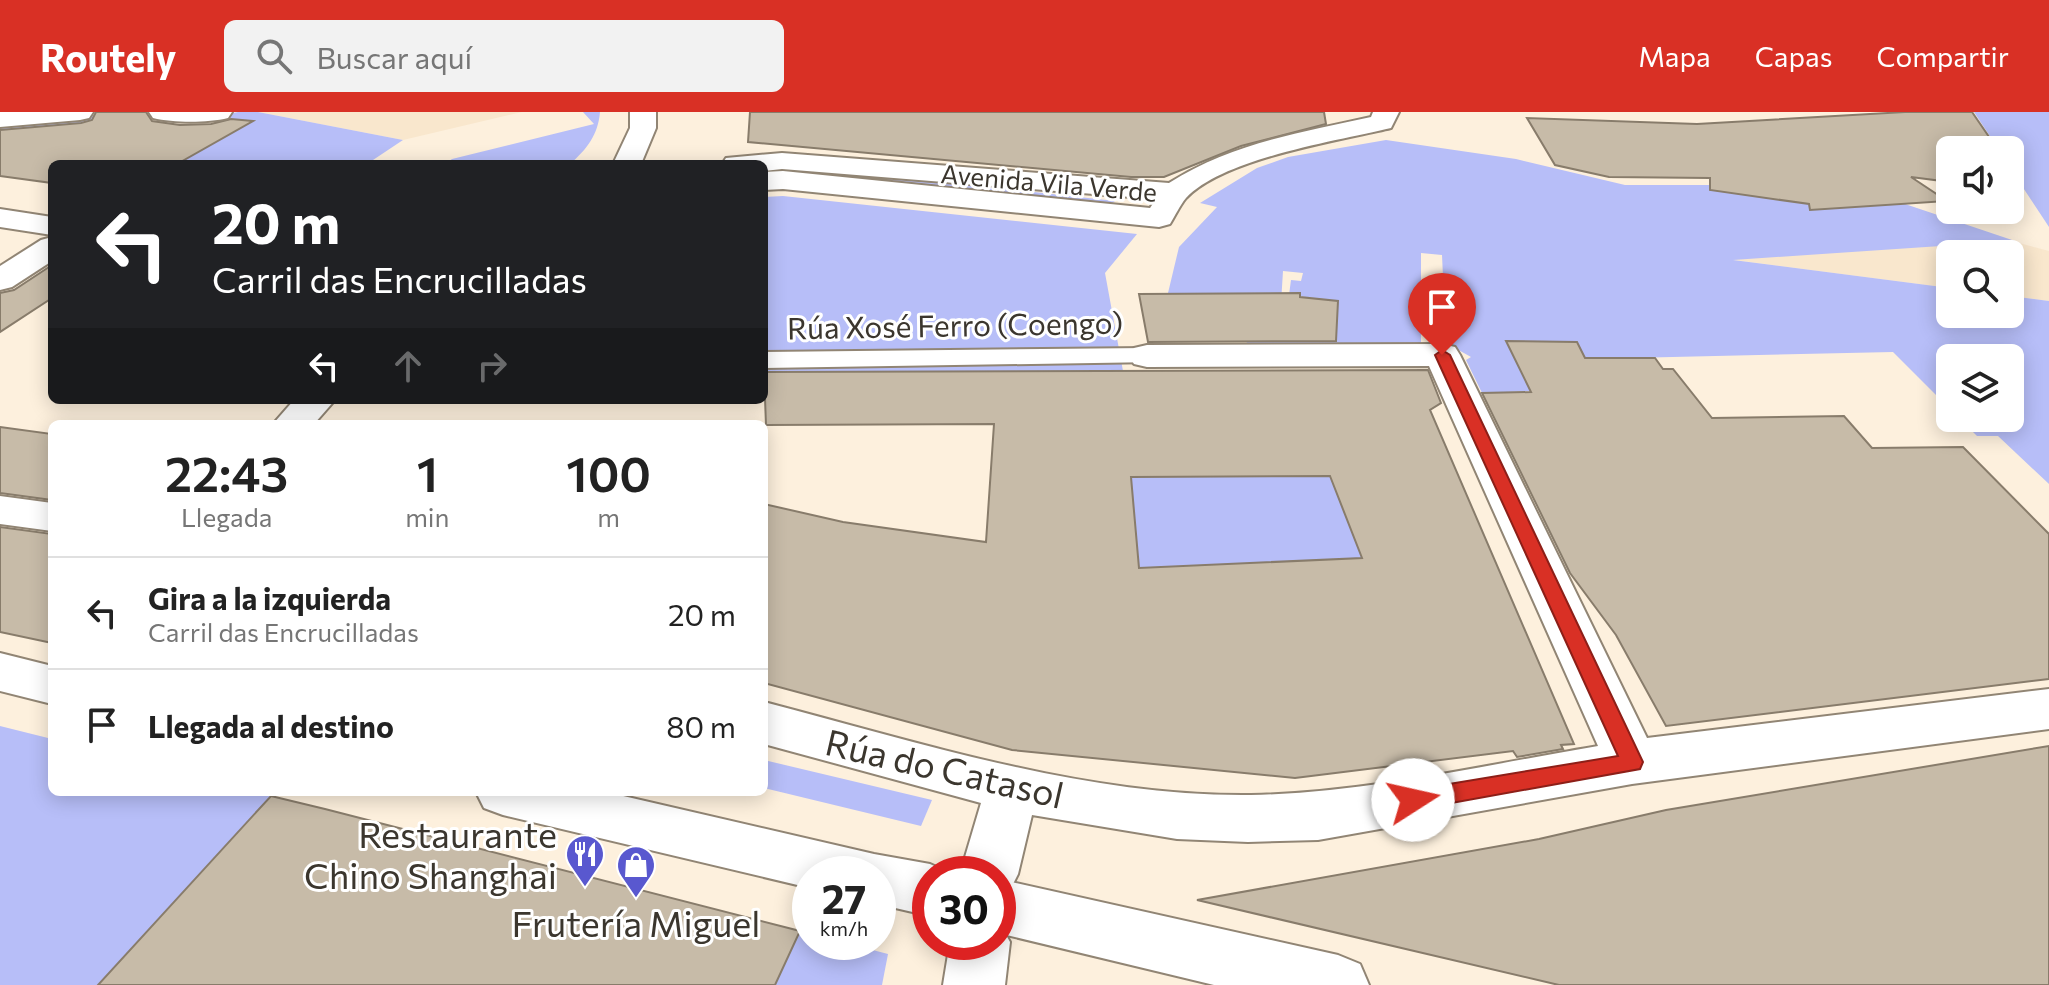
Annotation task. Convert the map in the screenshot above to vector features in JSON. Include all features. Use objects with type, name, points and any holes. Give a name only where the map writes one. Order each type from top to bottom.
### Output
[{"type":"street","points":[[0,119],[80,112]]},
{"type":"street","points":[[162,112],[219,112]]},
{"type":"street","points":[[629,160],[643,128],[643,112]]},
{"type":"street","points":[[1175,192],[1212,168],[1246,154],[1382,122],[1386,112]]},
{"type":"street","name":"Avenida Vila Verde","points":[[768,162],[1175,192],[1159,218],[768,181]]},
{"type":"street","points":[[0,218],[48,225]]},
{"type":"street","points":[[0,280],[48,250]]},
{"type":"street","points":[[1147,356],[1442,355],[1632,762]]},
{"type":"street","name":"Rúa Xosé Ferro (Coengo)","points":[[768,360],[1147,356]]},
{"type":"street","points":[[296,420],[312,404]]},
{"type":"street","points":[[0,510],[48,516]]},
{"type":"street","points":[[0,672],[48,684]]},
{"type":"street","name":"Rúa do Catasol","points":[[768,724],[1012,788],[1193,818],[1269,820],[1318,816],[1632,762],[2049,709]]},
{"type":"street","points":[[994,856],[1012,788]]},
{"type":"street","points":[[520,796],[792,859]]},
{"type":"street","points":[[1016,910],[1338,985]]},
{"type":"street","points":[[974,985],[977,960]]},
{"type":"shaded area","points":[[238,112],[258,112],[403,140],[373,160],[64,160],[0,150],[0,122],[108,115],[66,141],[247,123],[210,118]]},
{"type":"shaded area","points":[[258,112],[522,112],[403,140]]},
{"type":"shaded area","points":[[583,112],[600,112],[599,120],[591,141],[574,160],[451,160],[452,159],[594,124]]},
{"type":"shaded area","points":[[1974,112],[2049,112],[2049,227],[2024,189],[2024,136],[1990,136]]},
{"type":"shaded area","points":[[1386,140],[1516,159],[1625,185],[1710,185],[1710,190],[1809,204],[1810,210],[1905,204],[1936,214],[1936,224],[1964,224],[2012,240],[1936,240],[1936,246],[1733,260],[1936,286],[1936,328],[2024,328],[2024,298],[2049,301],[2049,484],[1998,436],[1977,436],[1973,432],[2024,432],[2024,344],[1936,344],[1936,395],[1893,352],[1586,359],[1577,342],[1507,341],[1515,358],[1602,388],[1482,393],[1466,360],[1471,357],[1446,343],[1442,255],[1421,253],[1421,343],[1249,346],[1227,311],[1222,293],[1168,293],[1179,247],[1217,207],[1200,203],[1257,168],[1288,157]],"holes":[[[1283,271],[1303,273],[1301,281],[1291,280],[1289,295],[1337,301],[1279,335]]]},
{"type":"shaded area","points":[[768,168],[835,170],[1115,201],[1111,204],[808,173],[768,173]]},
{"type":"shaded area","points":[[768,197],[1137,234],[1105,273],[1123,371],[768,372]]},
{"type":"shaded area","points":[[2024,244],[2049,251],[2049,301],[2024,298]]},
{"type":"shaded area","points":[[1936,245],[1936,286],[1727,259]]},
{"type":"shaded area","points":[[1354,476],[1346,516],[1362,558],[1139,568],[1131,477]]},
{"type":"shaded area","points":[[0,726],[48,738],[48,796],[271,796],[98,985],[0,985]]},
{"type":"shaded area","points":[[768,761],[932,800],[921,826],[768,789]]},
{"type":"shaded area","points":[[792,948],[792,960],[887,960],[882,985],[775,985]]},
{"type":"building","points":[[96,112],[146,112],[152,121],[180,125],[211,124],[231,119],[253,121],[184,160],[48,160],[48,182],[0,176],[0,130],[92,120]]},
{"type":"building","points":[[750,112],[1324,112],[1326,124],[1241,146],[1164,177],[1131,177],[748,142]]},
{"type":"building","points":[[1905,112],[1972,112],[1988,136],[1936,136],[1936,180],[1911,177],[1936,194],[1936,202],[1810,210],[1809,204],[1710,190],[1710,178],[1609,177],[1555,165],[1527,118],[1697,124]]},
{"type":"building","points":[[48,268],[48,301],[0,332],[0,293],[14,290]]},
{"type":"building","points":[[1300,293],[1300,297],[1338,301],[1336,341],[1148,342],[1139,294]]},
{"type":"building","points":[[1506,341],[1577,342],[1585,358],[1655,358],[1663,369],[1673,369],[1712,418],[1844,416],[1872,448],[1963,447],[2049,534],[2049,679],[1666,726],[1616,635],[1570,573],[1482,393],[1531,392]]},
{"type":"building","points":[[1428,370],[1441,403],[1430,410],[1574,744],[1561,745],[1563,749],[1517,757],[1513,751],[1295,778],[1012,750],[768,684],[768,505],[843,522],[986,542],[994,424],[768,425],[768,372]],"holes":[[[1330,476],[1362,558],[1139,568],[1131,477]]]},
{"type":"building","points":[[0,427],[48,433],[48,499],[0,493]]},
{"type":"building","points":[[0,527],[48,533],[48,642],[0,632]]},
{"type":"building","points":[[2049,746],[2049,985],[1559,985],[1197,900],[1539,839],[1666,810]]},
{"type":"building","points":[[271,796],[792,929],[792,948],[775,985],[98,985]]},
{"type":"place","name":"Restaurante Chino Shanghai","points":[[585,888]]},
{"type":"place","name":"Frutería Miguel","points":[[636,899]]},
{"type":"route","points":[[1413,800],[1632,762],[1442,355]]}]
